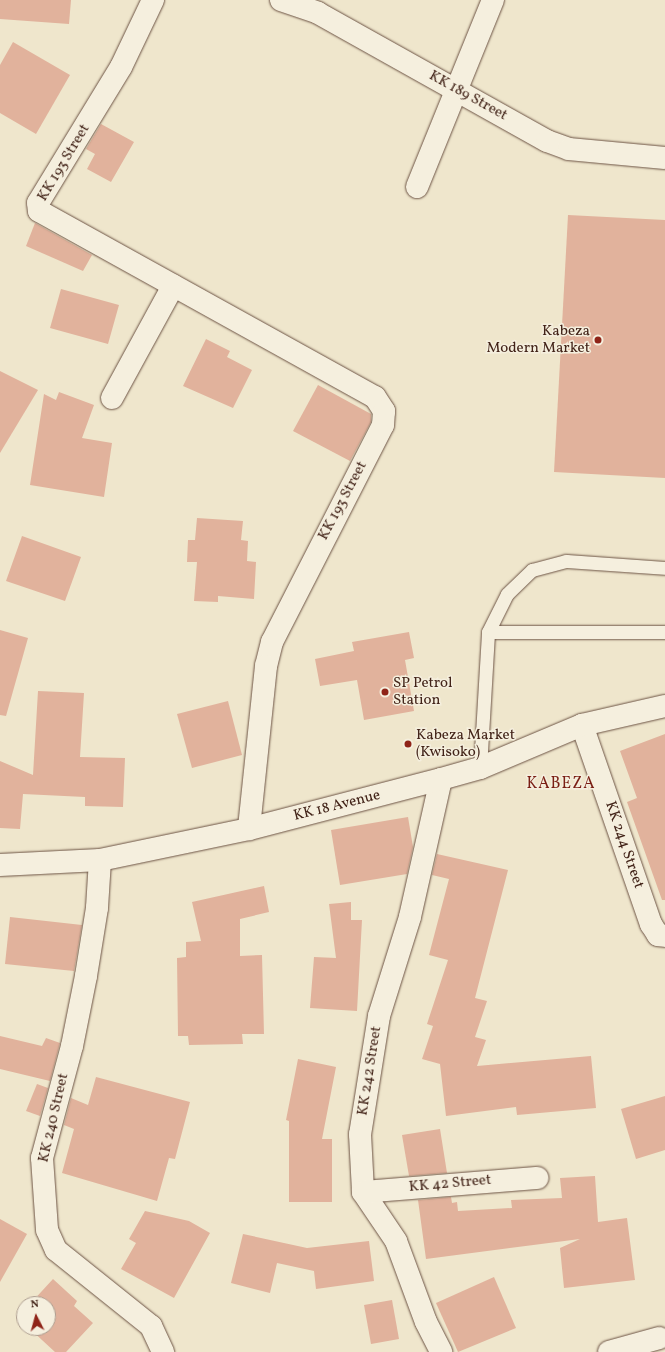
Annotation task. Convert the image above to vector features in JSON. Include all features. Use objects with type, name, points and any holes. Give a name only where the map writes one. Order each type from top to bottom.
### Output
[{"type":"street","name":"KK 193 Street","points":[[153,0],[121,67],[38,203],[39,211],[48,218],[111,249],[173,286],[375,397],[384,410],[383,426],[272,642],[266,666],[249,829]]},
{"type":"street","name":"KK 189 Street","points":[[281,0],[318,13],[547,140],[570,149],[665,158]]},
{"type":"street","points":[[417,187],[459,90],[493,0]]},
{"type":"street","points":[[112,398],[173,286]]},
{"type":"street","name":"KK 18 Avenue","points":[[0,865],[100,860],[249,829],[441,780],[480,768],[582,725],[665,706]]},
{"type":"street","name":"KK 244 Street","points":[[582,725],[651,924],[658,935],[665,936]]},
{"type":"street","name":"KK 242 Street","points":[[363,1192],[360,1134],[371,1055],[379,1016],[410,917],[441,780]]},
{"type":"street","name":"KK 240 Street","points":[[100,860],[97,908],[86,976],[72,1046],[42,1158],[47,1230],[56,1250],[152,1326],[163,1352]]},
{"type":"street","name":"KK 42 Street","points":[[363,1192],[538,1178]]},
{"type":"street","points":[[363,1192],[396,1241],[426,1322],[441,1352]]},
{"type":"street","points":[[609,1352],[659,1338]]},
{"type":"lane","points":[[480,768],[488,632],[506,594],[532,570],[566,561],[665,568]]},
{"type":"lane","points":[[488,632],[665,632]]},
{"type":"building","points":[[0,0],[71,0],[69,24],[0,19]]},
{"type":"building","points":[[13,42],[70,75],[36,134],[0,113],[0,65]]},
{"type":"building","points":[[101,124],[134,142],[111,182],[87,169],[95,154],[86,149]]},
{"type":"building","points":[[568,215],[665,220],[665,478],[554,472]]},
{"type":"building","points":[[35,223],[92,255],[83,271],[26,246]]},
{"type":"building","points":[[61,289],[119,305],[108,344],[50,328]]},
{"type":"building","points":[[206,339],[230,351],[227,357],[252,370],[233,408],[183,386]]},
{"type":"building","points":[[0,371],[38,390],[0,453]]},
{"type":"building","points":[[318,385],[371,414],[371,422],[350,461],[293,431]]},
{"type":"building","points":[[59,392],[94,405],[82,438],[112,443],[104,497],[30,485],[44,394],[56,400]]},
{"type":"building","points":[[197,518],[243,521],[241,540],[248,541],[247,561],[256,562],[254,599],[218,596],[218,602],[194,601],[197,562],[187,562],[188,540],[195,540]]},
{"type":"building","points":[[22,536],[81,557],[65,601],[6,581]]},
{"type":"building","points":[[0,630],[28,638],[6,716],[0,715]]},
{"type":"building","points":[[409,632],[414,658],[405,660],[414,711],[364,720],[357,680],[320,686],[315,659],[354,651],[352,642]]},
{"type":"building","points":[[38,691],[84,693],[80,757],[125,758],[123,807],[85,806],[85,797],[23,794],[20,829],[0,828],[0,761],[33,775]]},
{"type":"building","points":[[228,701],[242,755],[192,768],[177,714]]},
{"type":"building","points":[[665,734],[665,900],[662,900],[627,802],[637,798],[620,751]]},
{"type":"building","points":[[408,817],[413,847],[407,874],[340,885],[331,830]]},
{"type":"building","points":[[437,854],[508,870],[475,998],[487,1001],[475,1037],[486,1040],[477,1066],[591,1056],[596,1108],[517,1115],[516,1107],[446,1116],[440,1064],[422,1059],[433,1026],[427,1024],[448,960],[429,955],[449,879],[432,875]]},
{"type":"building","points":[[264,886],[269,912],[240,919],[240,956],[262,955],[264,1034],[242,1034],[243,1044],[189,1045],[188,1036],[178,1036],[177,958],[186,957],[186,942],[201,941],[192,902]]},
{"type":"building","points":[[351,902],[351,920],[362,920],[357,1011],[310,1008],[314,957],[336,958],[329,904]]},
{"type":"building","points":[[10,917],[82,925],[74,971],[5,964]]},
{"type":"building","points":[[0,1036],[42,1046],[46,1038],[60,1043],[50,1081],[0,1069]]},
{"type":"building","points":[[298,1059],[336,1067],[322,1139],[332,1139],[332,1202],[289,1202],[289,1121],[286,1120]]},
{"type":"building","points":[[96,1077],[190,1102],[175,1159],[169,1158],[157,1201],[62,1173],[74,1129],[64,1125],[71,1098],[88,1105]]},
{"type":"building","points":[[37,1084],[48,1088],[40,1116],[26,1111]]},
{"type":"building","points":[[665,1096],[665,1150],[636,1159],[621,1109]]},
{"type":"building","points":[[440,1129],[447,1173],[409,1176],[402,1135]]},
{"type":"building","points":[[595,1176],[598,1222],[627,1218],[635,1280],[564,1288],[560,1248],[580,1239],[426,1259],[418,1200],[451,1197],[452,1203],[457,1202],[458,1211],[512,1208],[511,1200],[562,1198],[560,1178]]},
{"type":"building","points":[[145,1211],[189,1221],[210,1233],[174,1298],[121,1269],[136,1243],[129,1239]]},
{"type":"building","points":[[0,1219],[27,1234],[0,1282]]},
{"type":"building","points":[[243,1234],[307,1248],[369,1241],[374,1281],[316,1289],[314,1271],[277,1263],[270,1293],[231,1283]]},
{"type":"building","points":[[494,1277],[516,1328],[458,1352],[436,1303]]},
{"type":"building","points":[[53,1279],[77,1301],[74,1306],[93,1323],[66,1352],[55,1352],[38,1336],[56,1336],[56,1296],[37,1296]]},
{"type":"building","points":[[392,1300],[399,1339],[371,1344],[364,1305]]},
{"type":"place","name":"Kabeza Modern Market","points":[[598,340]]},
{"type":"place","name":"SP Petrol Station","points":[[385,692]]},
{"type":"place","name":"Kabeza Market (Kwisoko)","points":[[408,744]]},
{"type":"district","name":"KABEZA","points":[[561,784]]}]
